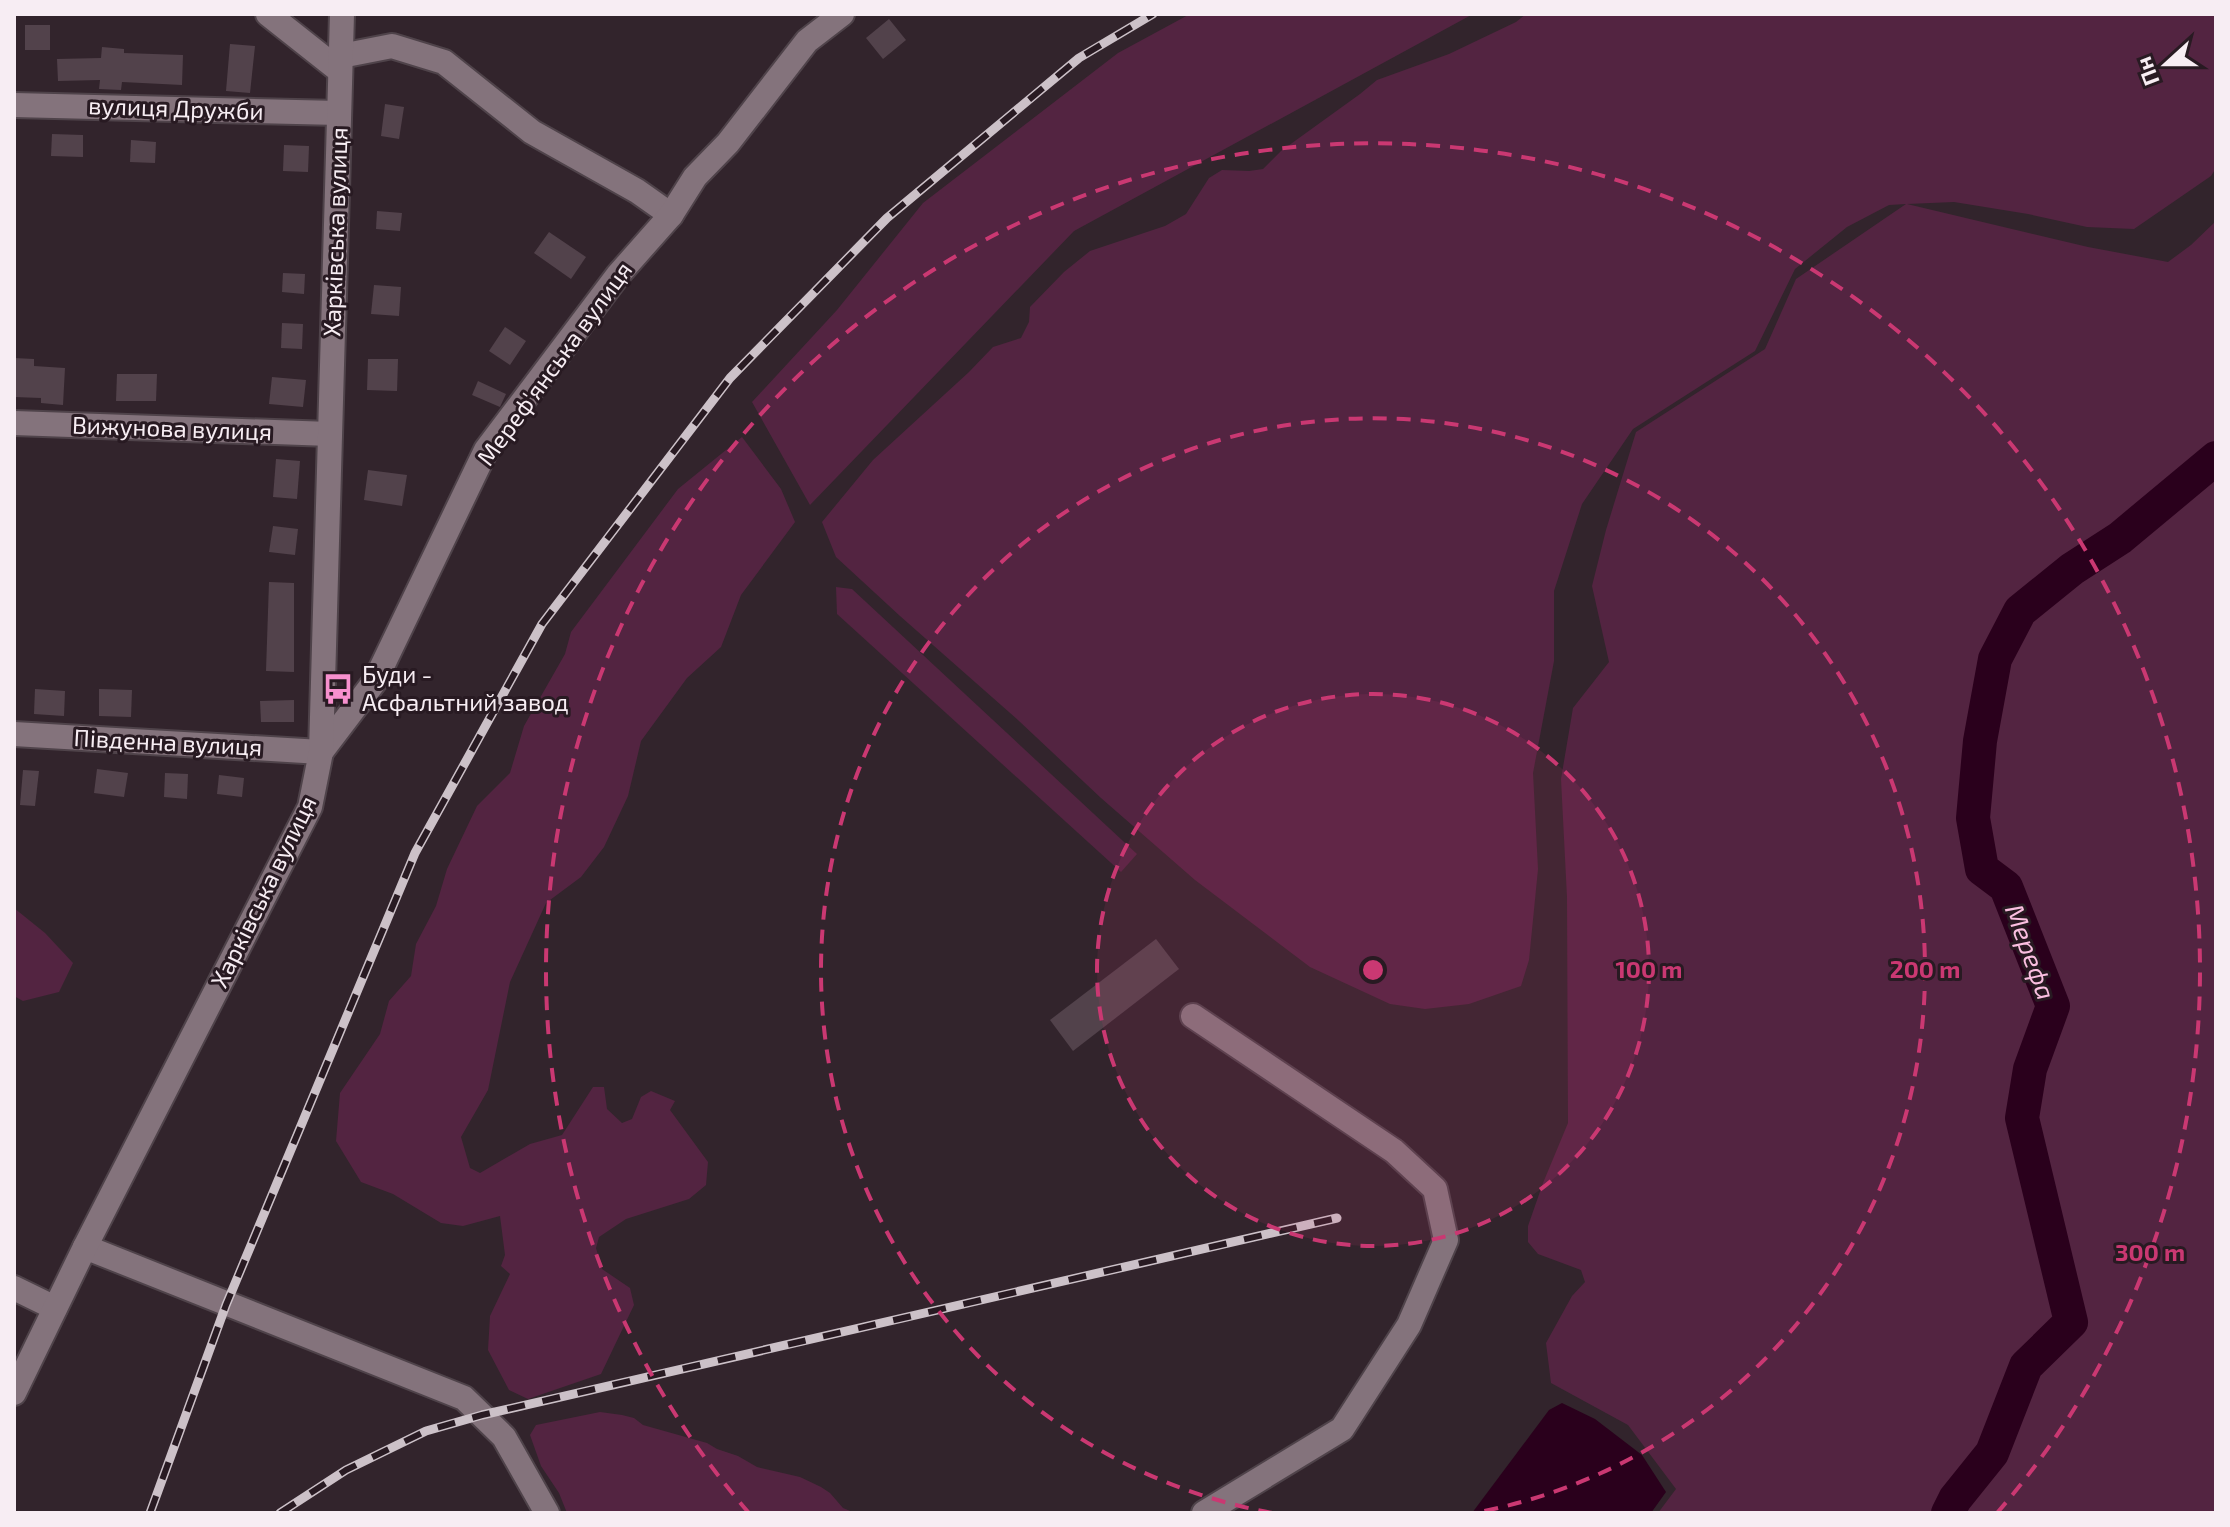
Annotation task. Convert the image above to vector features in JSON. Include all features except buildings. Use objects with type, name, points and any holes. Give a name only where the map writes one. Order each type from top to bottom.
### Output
[{"type":"street","points":[[268,14],[340,63],[392,46],[444,62],[532,132],[637,191],[671,215]]},
{"type":"street","name":"Харківська вулиця","points":[[14,1393],[85,1247],[310,807],[321,752],[342,14]]},
{"type":"street","name":"Мереф'янська вулиця","points":[[321,752],[375,681],[486,450],[618,275],[671,215],[695,177],[728,143],[807,41],[842,14]]},
{"type":"street","name":"вулиця Дружби","points":[[14,105],[339,113]]},
{"type":"street","name":"Вижунова вулиця","points":[[14,423],[330,434]]},
{"type":"street","name":"Південна вулиця","points":[[14,734],[321,752]]},
{"type":"street","points":[[1193,1016],[1394,1151],[1435,1189],[1446,1240],[1409,1325],[1342,1429],[1204,1513]]},
{"type":"street","points":[[85,1247],[464,1398],[504,1437],[547,1513]]},
{"type":"street","points":[[14,1288],[55,1308]]},
{"type":"shaded area","points":[[1190,14],[1473,14],[1074,231],[810,505],[752,402],[837,310],[923,203],[1118,53]]},
{"type":"shaded area","points":[[1526,14],[2216,14],[2216,168],[2211,176],[2134,229],[2087,227],[1954,202],[1907,204],[2088,247],[2168,262],[2216,221],[2216,1513],[1658,1513],[1676,1489],[1628,1425],[1551,1383],[1546,1343],[1572,1296],[1585,1282],[1581,1270],[1538,1254],[1528,1242],[1528,1226],[1568,1123],[1567,897],[1561,779],[1573,708],[1609,662],[1592,586],[1606,530],[1636,432],[1765,349],[1796,279],[1906,204],[1889,205],[1847,227],[1795,269],[1755,351],[1633,429],[1582,504],[1554,591],[1554,661],[1533,773],[1538,869],[1529,960],[1521,986],[1469,1004],[1425,1009],[1390,1004],[1310,967],[1195,880],[836,557],[822,522],[873,460],[993,347],[1021,338],[1029,322],[1030,307],[1090,251],[1165,226],[1186,214],[1209,178],[1222,170],[1263,169],[1281,151],[1377,80],[1449,54],[1516,22]]},
{"type":"shaded area","points":[[742,437],[781,489],[795,522],[741,595],[721,647],[687,678],[641,741],[628,796],[604,847],[581,877],[546,903],[510,982],[488,1090],[461,1137],[470,1168],[480,1173],[530,1144],[562,1135],[593,1087],[604,1087],[607,1109],[622,1123],[632,1119],[641,1097],[651,1091],[675,1101],[670,1110],[708,1162],[706,1185],[689,1199],[626,1219],[599,1237],[596,1248],[602,1269],[630,1288],[634,1305],[601,1374],[528,1399],[509,1390],[488,1350],[490,1316],[510,1274],[501,1266],[505,1255],[500,1216],[463,1226],[441,1223],[393,1194],[361,1182],[336,1141],[340,1093],[380,1034],[389,1001],[411,976],[416,944],[436,906],[447,869],[477,806],[510,773],[524,726],[565,654],[571,632],[678,489]]},
{"type":"shaded area","points":[[836,587],[852,589],[1137,854],[1121,872],[837,614]]},
{"type":"shaded area","points":[[14,908],[45,933],[73,963],[59,992],[23,1001],[14,996]]},
{"type":"shaded area","points":[[1562,1403],[1595,1419],[1642,1455],[1666,1492],[1651,1513],[1472,1513],[1549,1410]]},
{"type":"shaded area","points":[[600,1412],[634,1418],[643,1425],[707,1443],[757,1467],[800,1477],[821,1487],[843,1508],[855,1513],[567,1513],[559,1493],[541,1466],[530,1435],[536,1425]]},
{"type":"waterway","name":"Мерефа","points":[[1948,1513],[1955,1499],[1992,1453],[2026,1366],[2071,1322],[2022,1118],[2030,1069],[2053,1006],[2006,887],[1982,869],[1973,818],[1980,741],[1995,659],[2020,611],[2072,569],[2120,538],[2216,458]]},
{"type":"railway","points":[[150,1513],[226,1305],[415,853],[542,624],[730,378],[887,218],[1079,58],[1153,14]]},
{"type":"railway","points":[[280,1513],[346,1470],[426,1431],[482,1415],[1337,1218]]},
{"type":"place","name":"Буди - Асфальтний завод","points":[[338,689]]}]
